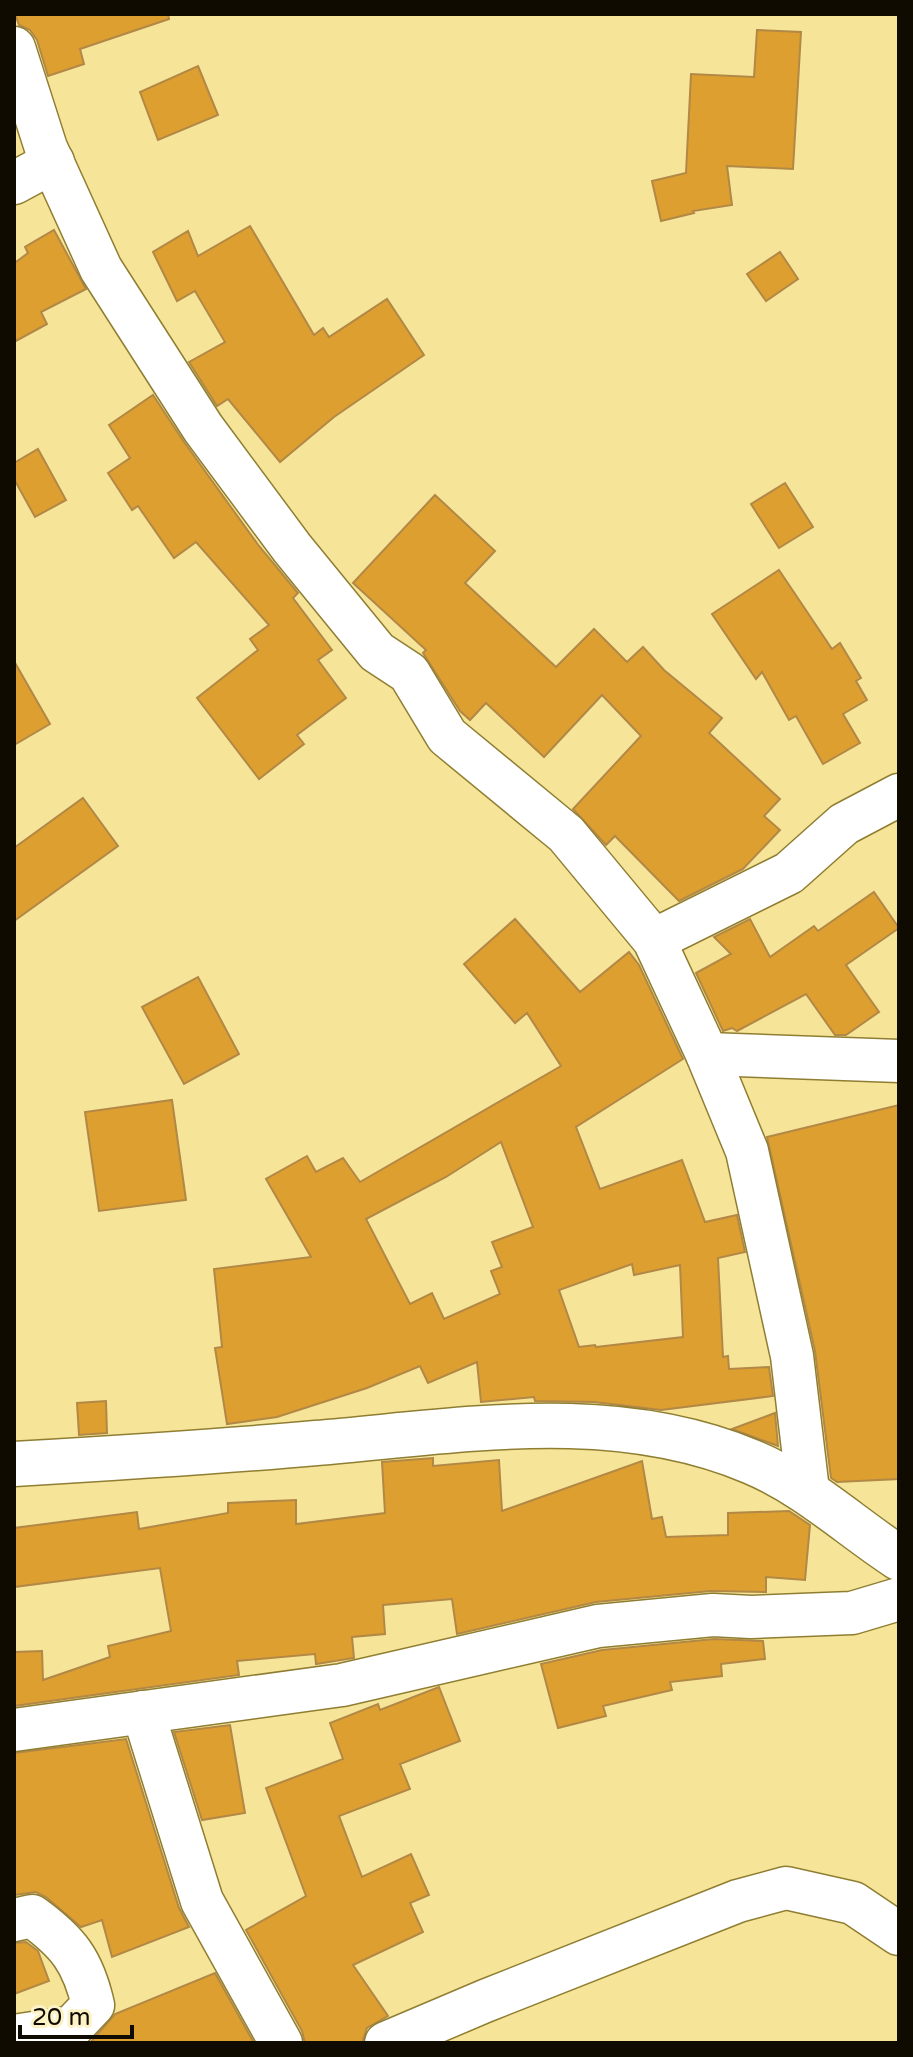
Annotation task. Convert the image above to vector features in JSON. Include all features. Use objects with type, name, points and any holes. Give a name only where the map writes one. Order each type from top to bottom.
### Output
[{"type":"street","points":[[14,48],[53,162],[101,269],[203,428],[292,548],[377,652],[409,673],[447,736],[566,834],[654,940],[707,1054],[747,1151],[792,1356],[808,1491]]},
{"type":"street","points":[[14,183],[53,162]]},
{"type":"street","points":[[654,940],[789,873],[844,824],[899,795]]},
{"type":"street","points":[[707,1054],[899,1061]]},
{"type":"street","points":[[14,1464],[235,1450],[538,1424],[604,1426],[670,1435],[752,1462],[808,1491],[899,1558]]},
{"type":"street","points":[[14,1730],[342,1685],[598,1626],[713,1615],[751,1617],[852,1613],[899,1599]]},
{"type":"street","points":[[143,1712],[202,1901],[281,2043]]},
{"type":"street","points":[[386,2043],[738,1901],[786,1888],[853,1903],[899,1934]]},
{"type":"street","points":[[14,1920],[32,1916],[59,1936],[86,1976],[93,2005],[72,2027],[14,2036]]},
{"type":"building","points":[[15,14],[168,14],[169,19],[80,49],[84,64],[48,76],[37,40],[30,30],[19,25]]},
{"type":"building","points":[[757,30],[801,32],[793,169],[727,166],[732,205],[693,211],[661,221],[652,181],[686,173],[691,74],[754,77]]},
{"type":"building","points":[[198,66],[218,115],[158,140],[140,92]]},
{"type":"building","points":[[250,226],[314,335],[323,328],[329,337],[387,299],[424,355],[334,417],[280,462],[228,399],[217,406],[189,362],[225,342],[195,291],[177,301],[153,252],[188,231],[198,256]]},
{"type":"building","points":[[54,230],[86,289],[41,312],[47,324],[14,342],[14,258],[16,262],[28,253],[25,247]]},
{"type":"building","points":[[780,252],[798,279],[766,301],[747,274]]},
{"type":"building","points":[[153,395],[259,546],[298,593],[293,598],[332,650],[318,660],[346,698],[297,735],[304,744],[259,779],[197,698],[258,650],[250,639],[269,625],[196,542],[174,558],[138,506],[132,510],[108,473],[130,458],[109,425]]},
{"type":"building","points":[[38,449],[66,500],[35,517],[14,479],[14,463]]},
{"type":"building","points":[[785,483],[813,527],[779,548],[751,504]]},
{"type":"building","points":[[435,495],[495,551],[465,583],[556,667],[594,629],[627,662],[643,647],[664,670],[722,718],[709,733],[780,799],[764,816],[780,830],[743,869],[679,901],[615,836],[606,845],[573,809],[641,736],[602,695],[544,757],[486,703],[470,720],[460,711],[423,653],[426,650],[353,583]]},
{"type":"building","points":[[779,570],[832,649],[840,643],[861,678],[856,681],[867,700],[843,714],[860,743],[823,764],[796,716],[789,720],[762,672],[756,679],[712,614]]},
{"type":"building","points":[[14,661],[50,724],[14,745]]},
{"type":"building","points":[[83,798],[118,846],[14,921],[14,848]]},
{"type":"building","points":[[874,892],[899,928],[846,965],[879,1012],[846,1035],[835,1035],[806,994],[737,1031],[732,1028],[723,1031],[696,973],[731,954],[714,937],[750,919],[770,957],[814,926],[818,931]]},
{"type":"building","points":[[515,919],[580,992],[629,952],[639,965],[683,1059],[576,1127],[600,1189],[682,1160],[705,1222],[737,1215],[745,1252],[718,1258],[723,1357],[728,1356],[729,1369],[769,1367],[773,1396],[661,1410],[594,1402],[535,1401],[534,1397],[481,1402],[477,1362],[428,1383],[420,1366],[367,1388],[277,1417],[227,1424],[215,1348],[222,1347],[214,1269],[311,1257],[266,1179],[307,1156],[316,1172],[343,1158],[360,1182],[561,1066],[527,1013],[515,1023],[464,964]],"holes":[[[501,1142],[533,1227],[492,1242],[502,1267],[491,1271],[500,1294],[444,1319],[432,1293],[410,1304],[366,1219],[446,1177]],[[632,1264],[634,1275],[680,1265],[683,1337],[579,1347],[559,1290]]]},
{"type":"building","points":[[198,977],[239,1054],[184,1084],[142,1007]]},
{"type":"building","points":[[172,1100],[186,1200],[99,1211],[85,1112]]},
{"type":"building","points":[[899,1105],[899,1479],[837,1482],[831,1478],[815,1351],[767,1137]]},
{"type":"building","points":[[106,1401],[107,1433],[79,1435],[77,1403]]},
{"type":"building","points":[[775,1413],[778,1446],[732,1429]]},
{"type":"building","points":[[433,1458],[433,1466],[499,1460],[502,1511],[642,1461],[652,1519],[662,1517],[666,1537],[728,1535],[728,1513],[789,1511],[810,1525],[805,1580],[766,1577],[766,1592],[711,1591],[596,1602],[457,1634],[452,1599],[383,1605],[385,1634],[352,1637],[354,1658],[316,1664],[315,1654],[237,1661],[239,1675],[14,1706],[14,1652],[42,1651],[43,1680],[110,1657],[108,1646],[171,1631],[160,1568],[14,1587],[14,1528],[137,1512],[139,1529],[228,1513],[228,1503],[296,1500],[296,1524],[385,1513],[382,1462]]},
{"type":"building","points":[[714,1639],[763,1641],[765,1659],[721,1664],[722,1676],[670,1682],[672,1690],[603,1706],[606,1716],[558,1728],[541,1664],[602,1650]]},
{"type":"building","points":[[439,1687],[460,1741],[400,1764],[410,1789],[339,1816],[362,1877],[411,1854],[429,1895],[410,1903],[423,1932],[353,1965],[388,2016],[367,2028],[362,2043],[305,2043],[302,2031],[246,1930],[306,1896],[266,1788],[343,1759],[330,1723],[378,1704],[380,1710]]},
{"type":"building","points":[[230,1725],[245,1813],[202,1820],[174,1732]]},
{"type":"building","points":[[126,1739],[179,1908],[189,1927],[112,1957],[102,1920],[81,1927],[36,1892],[14,1895],[14,1753]]},
{"type":"building","points":[[26,1942],[38,1951],[49,1981],[14,1994],[14,1943]]},
{"type":"building","points":[[215,1973],[254,2043],[90,2043],[115,2014]]}]
